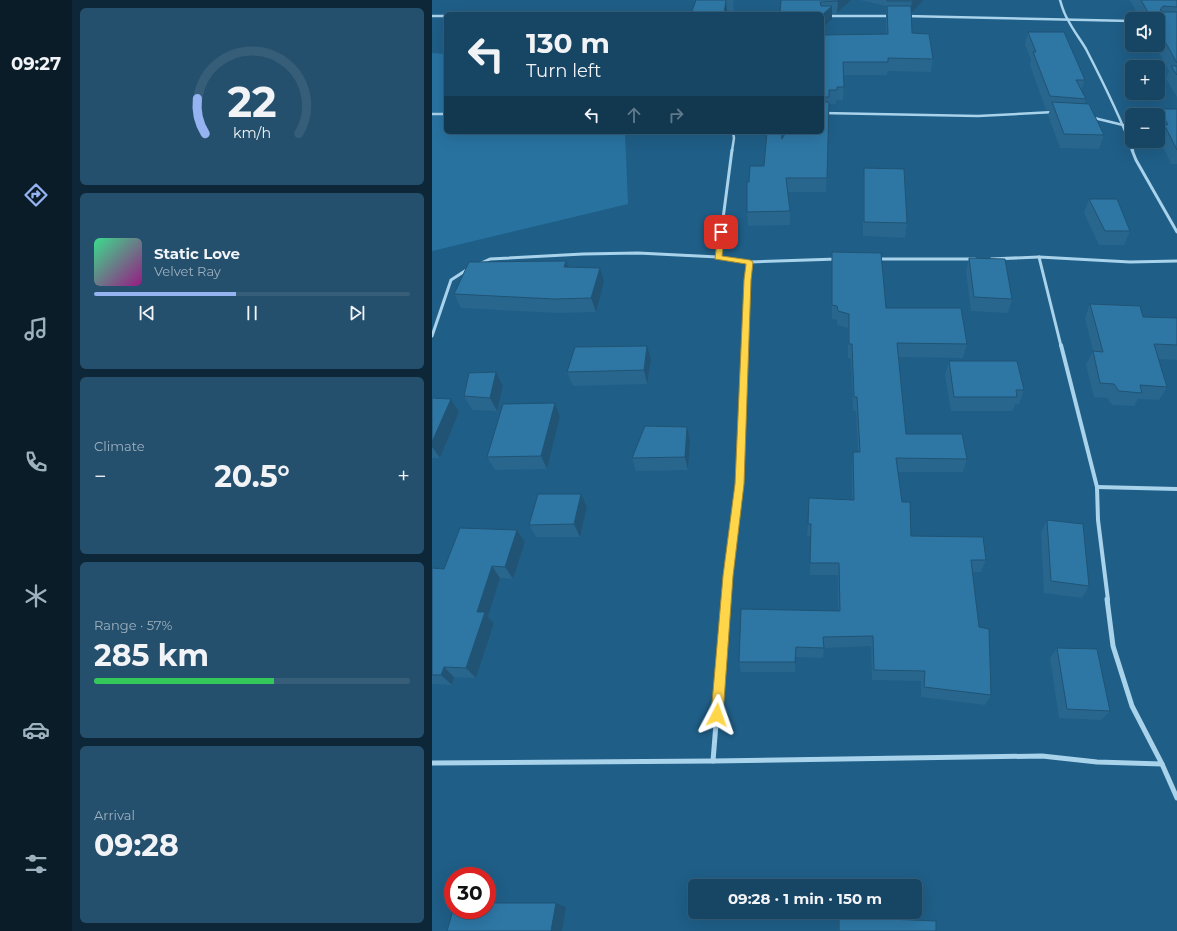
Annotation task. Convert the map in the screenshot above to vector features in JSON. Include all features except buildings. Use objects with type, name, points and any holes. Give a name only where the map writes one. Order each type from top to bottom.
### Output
[{"type":"street","points":[[1060,0],[1067,19],[1082,42],[1123,125],[1136,160],[1177,232]]},
{"type":"street","points":[[432,16],[444,16]]},
{"type":"street","points":[[824,16],[897,16]]},
{"type":"street","points":[[905,16],[1125,21]]},
{"type":"street","points":[[824,113],[978,116],[1033,112],[1057,112]]},
{"type":"street","points":[[432,114],[444,114]]},
{"type":"street","points":[[1083,115],[1123,125]]},
{"type":"street","points":[[718,258],[733,134]]},
{"type":"street","points":[[432,336],[451,280],[468,269],[490,259],[576,254],[638,253],[718,258],[750,262],[841,259]]},
{"type":"street","points":[[1039,257],[1097,487],[1098,520],[1113,646],[1132,706],[1162,764],[1177,798]]},
{"type":"street","points":[[989,259],[1039,257],[1130,262],[1177,261]]},
{"type":"street","points":[[873,259],[982,259]]},
{"type":"street","points":[[713,762],[728,576],[740,484],[747,280],[750,262]]},
{"type":"street","points":[[1097,487],[1177,489]]},
{"type":"street","points":[[432,763],[713,762],[1042,756],[1096,762],[1162,764]]},
{"type":"shaded area","points":[[432,53],[444,54],[444,134],[625,134],[628,204],[432,251]]},
{"type":"route","points":[[717,715],[728,576],[740,484],[747,280],[750,262],[718,258],[721,232]]}]
